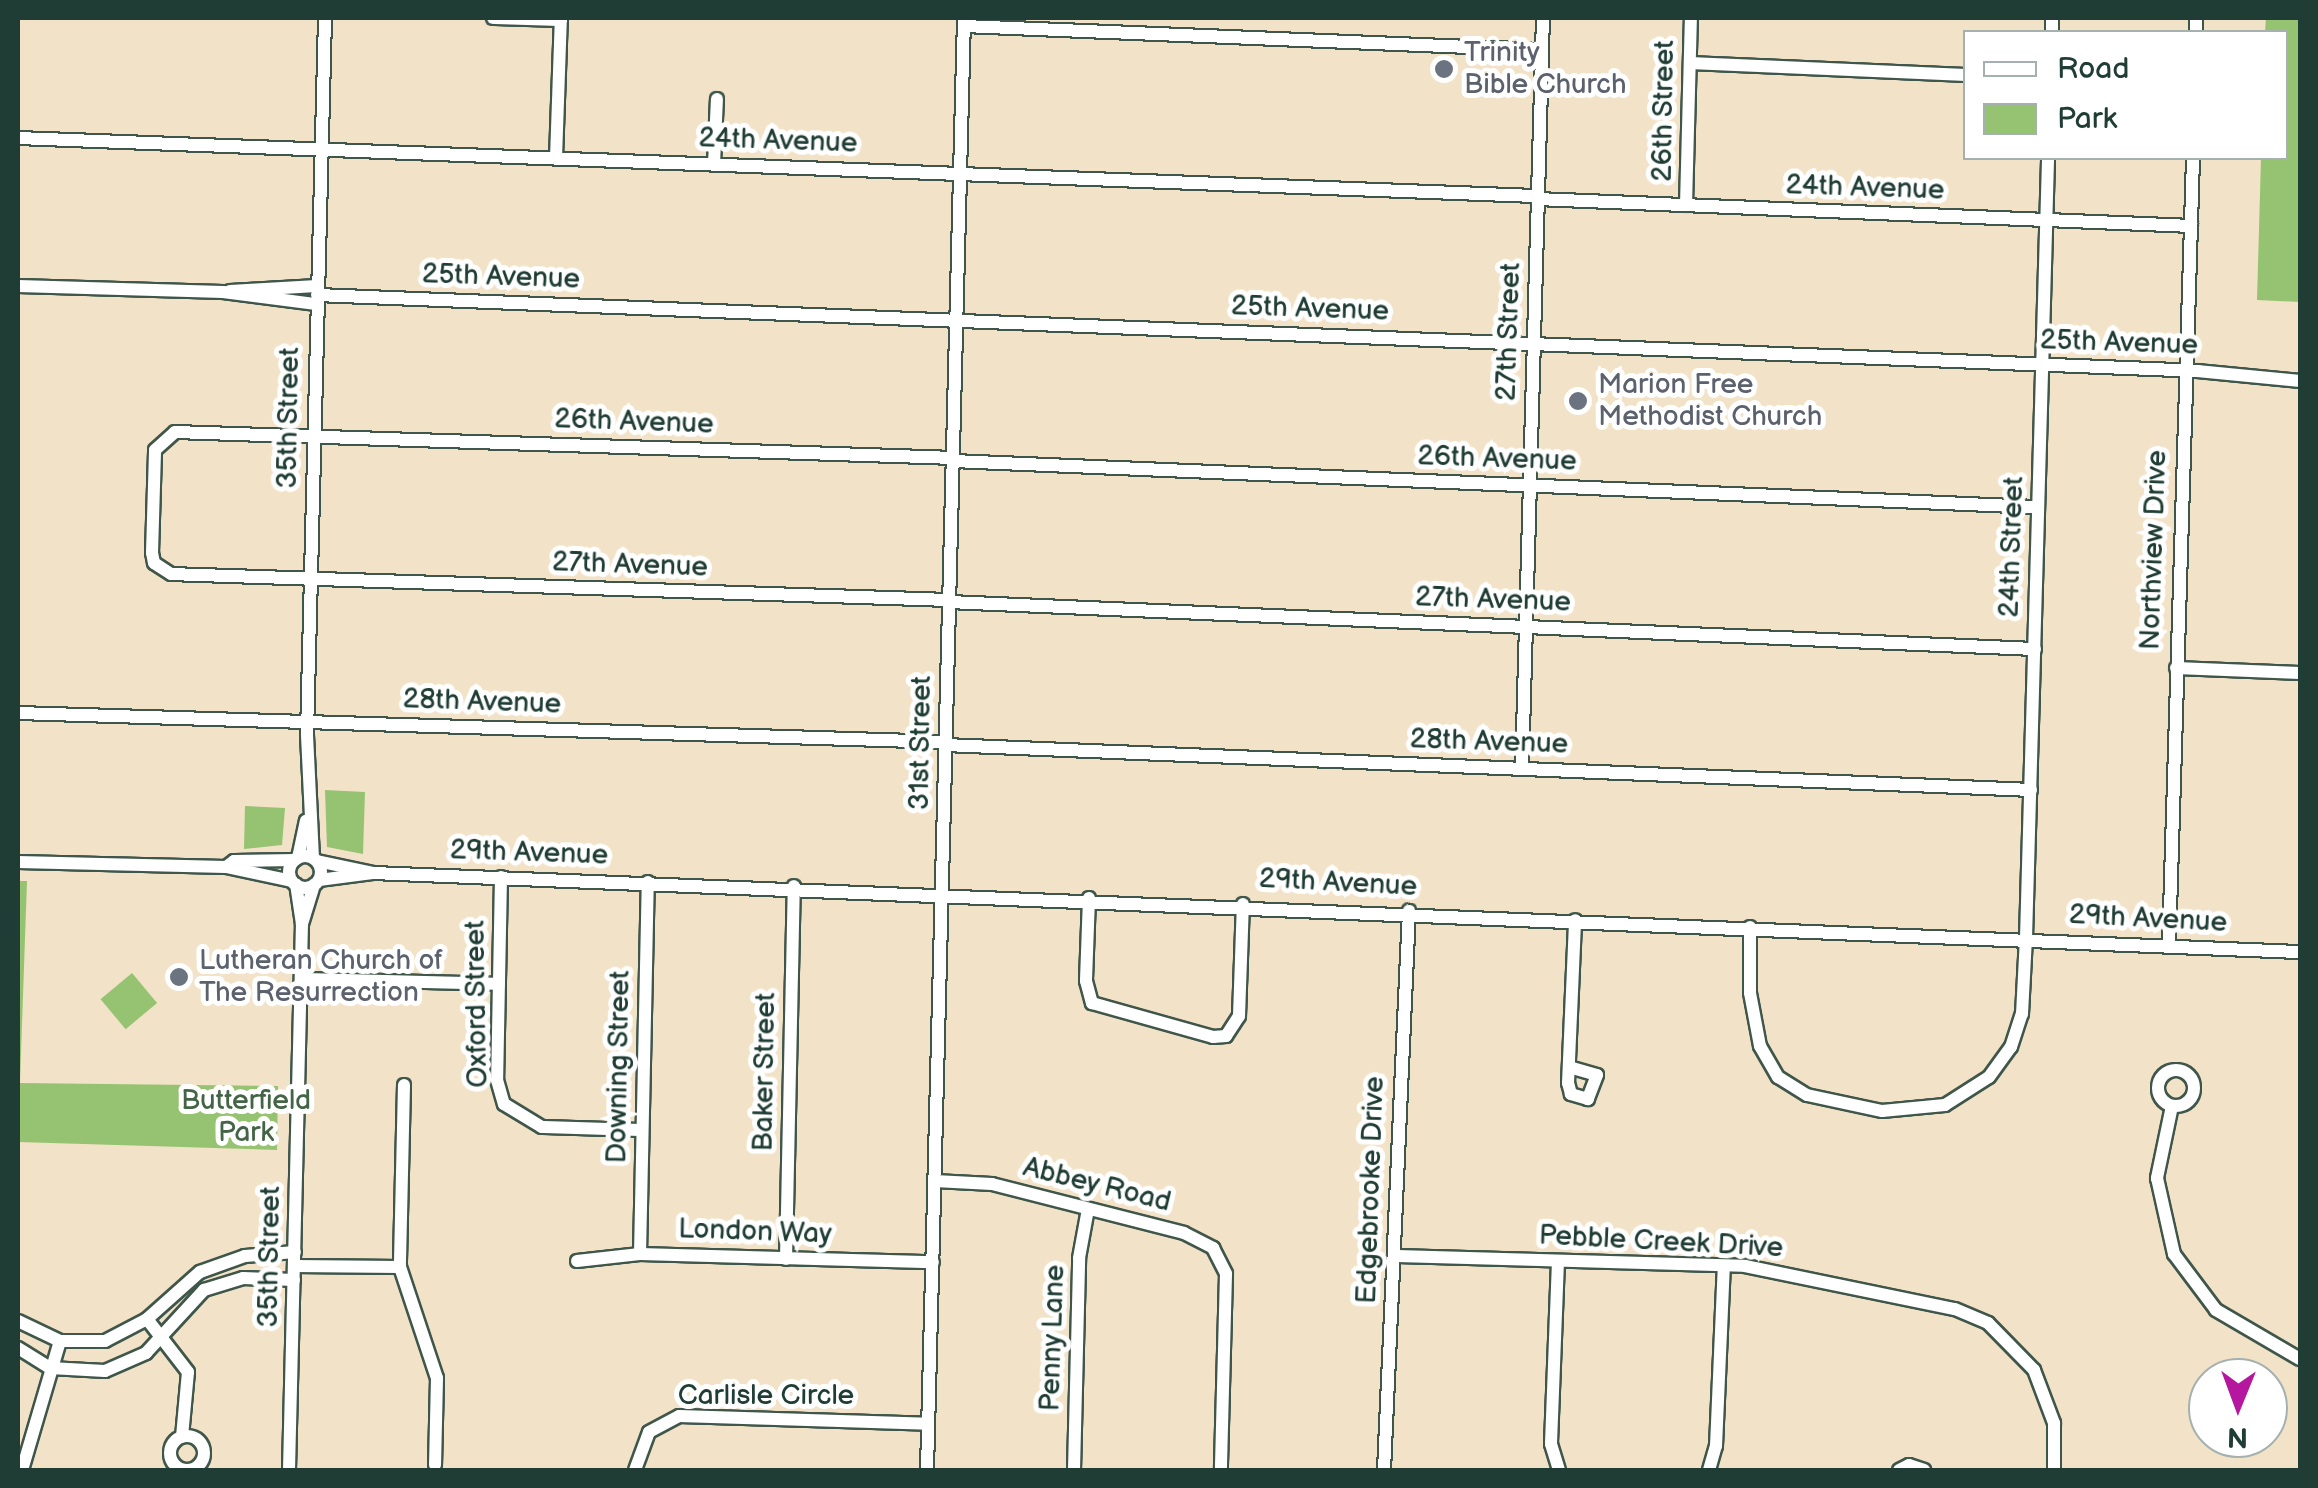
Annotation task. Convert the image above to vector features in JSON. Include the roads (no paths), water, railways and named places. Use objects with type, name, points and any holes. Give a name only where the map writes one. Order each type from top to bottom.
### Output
[{"type":"street","name":"35th Street","points":[[289,1470],[302,924],[294,882],[306,821],[325,18]]},
{"type":"street","points":[[493,18],[561,19],[556,158]]},
{"type":"street","name":"27th Street","points":[[1522,768],[1543,18]]},
{"type":"street","name":"26th Street","points":[[1686,205],[1691,18]]},
{"type":"street","points":[[964,22],[1542,50]]},
{"type":"street","name":"31st Street","points":[[927,1470],[964,22]]},
{"type":"street","points":[[1690,63],[1963,75]]},
{"type":"street","points":[[714,164],[716,99]]},
{"type":"street","name":"24th Avenue","points":[[18,138],[960,172],[2191,226]]},
{"type":"street","name":"24th Street","points":[[1750,926],[1755,1024],[1778,1077],[1807,1095],[1882,1111],[1945,1105],[1989,1077],[2018,1027],[2026,938],[2048,160]]},
{"type":"street","name":"Northview Drive","points":[[2168,944],[2192,160]]},
{"type":"street","name":"25th Avenue","points":[[18,286],[956,319],[2042,364],[2186,370],[2300,381]]},
{"type":"street","name":"26th Avenue","points":[[310,579],[171,574],[152,554],[155,450],[166,435],[952,459],[2038,507]]},
{"type":"street","name":"27th Avenue","points":[[310,579],[949,601],[2034,648]]},
{"type":"street","points":[[2176,668],[2300,673]]},
{"type":"street","name":"28th Avenue","points":[[18,713],[945,743],[2031,790]]},
{"type":"street","name":"35th Street","points":[[302,924],[316,882],[306,821]]},
{"type":"street","points":[[226,868],[234,861],[296,859]]},
{"type":"street","name":"29th Avenue","points":[[296,859],[315,859],[374,872],[942,891],[2300,952]]},
{"type":"street","points":[[18,862],[226,868],[294,882]]},
{"type":"street","name":"29th Avenue","points":[[294,882],[374,872]]},
{"type":"street","name":"Oxford Street","points":[[502,877],[497,1080],[514,1116],[542,1128],[642,1130]]},
{"type":"street","name":"Downing Street","points":[[640,1254],[648,882]]},
{"type":"street","name":"Baker Street","points":[[786,1258],[794,886]]},
{"type":"street","points":[[1090,898],[1086,981],[1092,1004],[1213,1037],[1226,1036],[1239,1016],[1243,904]]},
{"type":"street","name":"Edgebrooke Drive","points":[[1384,1470],[1408,911]]},
{"type":"street","points":[[1568,1068],[1575,920]]},
{"type":"street","points":[[301,979],[499,984]]},
{"type":"street","points":[[404,1085],[400,1267],[437,1378],[435,1465]]},
{"type":"street","points":[[2172,1106],[2157,1178],[2174,1254],[2216,1310],[2300,1360]]},
{"type":"street","name":"Abbey Road","points":[[935,1180],[992,1184],[1201,1239],[1226,1274],[1222,1470]]},
{"type":"street","name":"Penny Lane","points":[[1074,1470],[1079,1258],[1088,1209]]},
{"type":"street","name":"London Way","points":[[577,1261],[640,1254],[933,1262]]},
{"type":"street","name":"Pebble Creek Drive","points":[[1394,1256],[1774,1270],[1956,1308],[1988,1324],[2014,1344],[2043,1387],[2054,1423],[2054,1470]]},
{"type":"street","points":[[1558,1261],[1550,1444],[1559,1470]]},
{"type":"street","points":[[18,1321],[60,1341],[106,1341],[147,1319],[178,1286],[222,1262],[400,1267]]},
{"type":"street","points":[[18,1348],[50,1368],[105,1371],[131,1364],[164,1337],[185,1304],[222,1282],[294,1266]]},
{"type":"street","points":[[1709,1470],[1716,1446],[1724,1266]]},
{"type":"street","points":[[147,1319],[188,1372],[182,1437]]},
{"type":"street","points":[[22,1470],[60,1341]]},
{"type":"street","name":"Carlisle Circle","points":[[635,1470],[649,1432],[679,1416],[928,1424]]},
{"type":"street","points":[[1899,1470],[1909,1465],[1924,1470]]},
{"type":"place","name":"Trinity Bible Church","points":[[1444,69]]},
{"type":"place","name":"Marion Free Methodist Church","points":[[1578,401]]},
{"type":"place","name":"Lutheran Church of The Resurrection","points":[[179,977]]},
{"type":"park label","name":"Butterfield Park","points":[[246,1117]]}]
